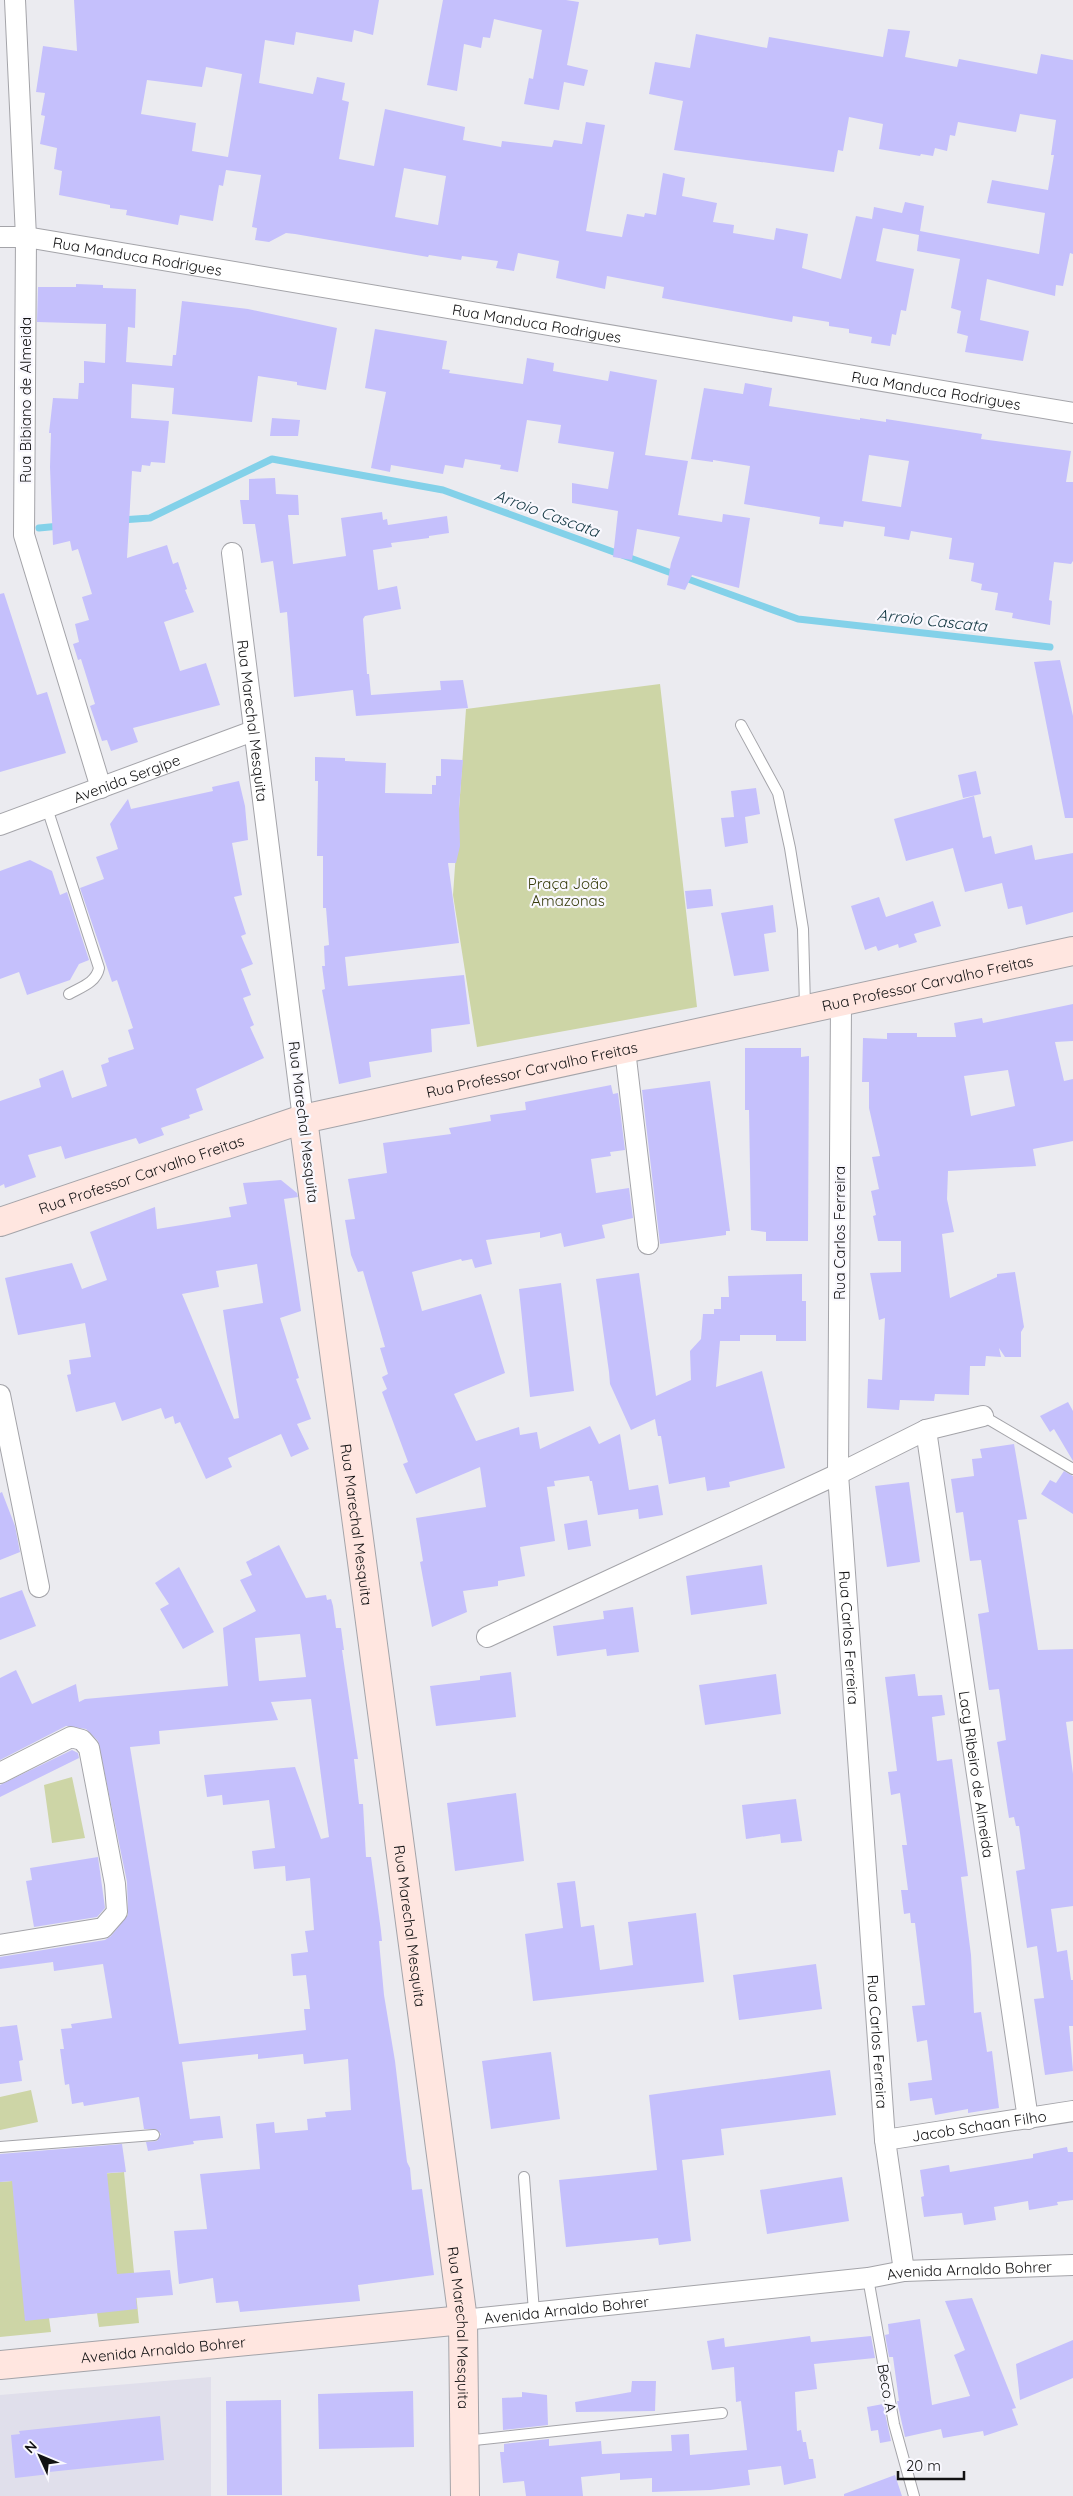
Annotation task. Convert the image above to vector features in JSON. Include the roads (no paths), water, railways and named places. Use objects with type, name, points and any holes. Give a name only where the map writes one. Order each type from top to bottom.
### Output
[{"type":"street","name":"Rua Bibiano de Almeida","points":[[14,0],[26,236],[24,535],[101,788]]},
{"type":"street","name":"Rua Manduca Rodrigues","points":[[0,237],[26,236],[1073,414]]},
{"type":"street","name":"Rua Marechal Mesquita","points":[[232,553],[303,1120],[463,2320],[465,2496]]},
{"type":"street","name":"Avenida Sergipe","points":[[0,826],[253,731]]},
{"type":"street","name":"Rua Professor Carvalho Freitas","points":[[0,1222],[303,1120],[491,1077],[625,1050],[1073,951]]},
{"type":"street","name":"Rua Carlos Ferreira","points":[[841,1003],[838,1474],[885,2140],[904,2271]]},
{"type":"street","points":[[625,1050],[648,1244]]},
{"type":"street","points":[[0,1395],[39,1587]]},
{"type":"street","points":[[487,1637],[838,1474],[926,1430],[983,1416]]},
{"type":"street","name":"Lacy Ribeiro de Almeida","points":[[926,1430],[1028,2119]]},
{"type":"street","points":[[0,1773],[71,1736],[82,1740],[89,1748],[115,1884],[117,1912],[103,1928],[0,1946]]},
{"type":"street","name":"Jacob Schaan Filho","points":[[885,2140],[1073,2111]]},
{"type":"street","name":"Avenida Arnaldo Bohrer","points":[[0,2366],[868,2278],[904,2271],[1073,2266]]},
{"type":"lane","points":[[741,725],[778,793],[788,838],[803,928],[805,1010]]},
{"type":"lane","points":[[47,808],[99,968],[97,975],[91,982],[69,994]]},
{"type":"lane","points":[[983,1416],[1073,1469]]},
{"type":"lane","points":[[0,2147],[154,2135]]},
{"type":"lane","points":[[524,2177],[534,2312]]},
{"type":"lane","name":"Beco A","points":[[868,2278],[894,2424],[914,2496]]},
{"type":"lane","points":[[465,2441],[722,2413]]},
{"type":"waterway","name":"Arroio Cascata","points":[[121,520],[150,518],[272,459],[443,490],[798,619],[1050,647]]},
{"type":"waterway","name":"Arroio Cascata","points":[[39,528],[60,526]]},
{"type":"park label","name":"Praça João Amazonas","points":[[568,892]]}]
